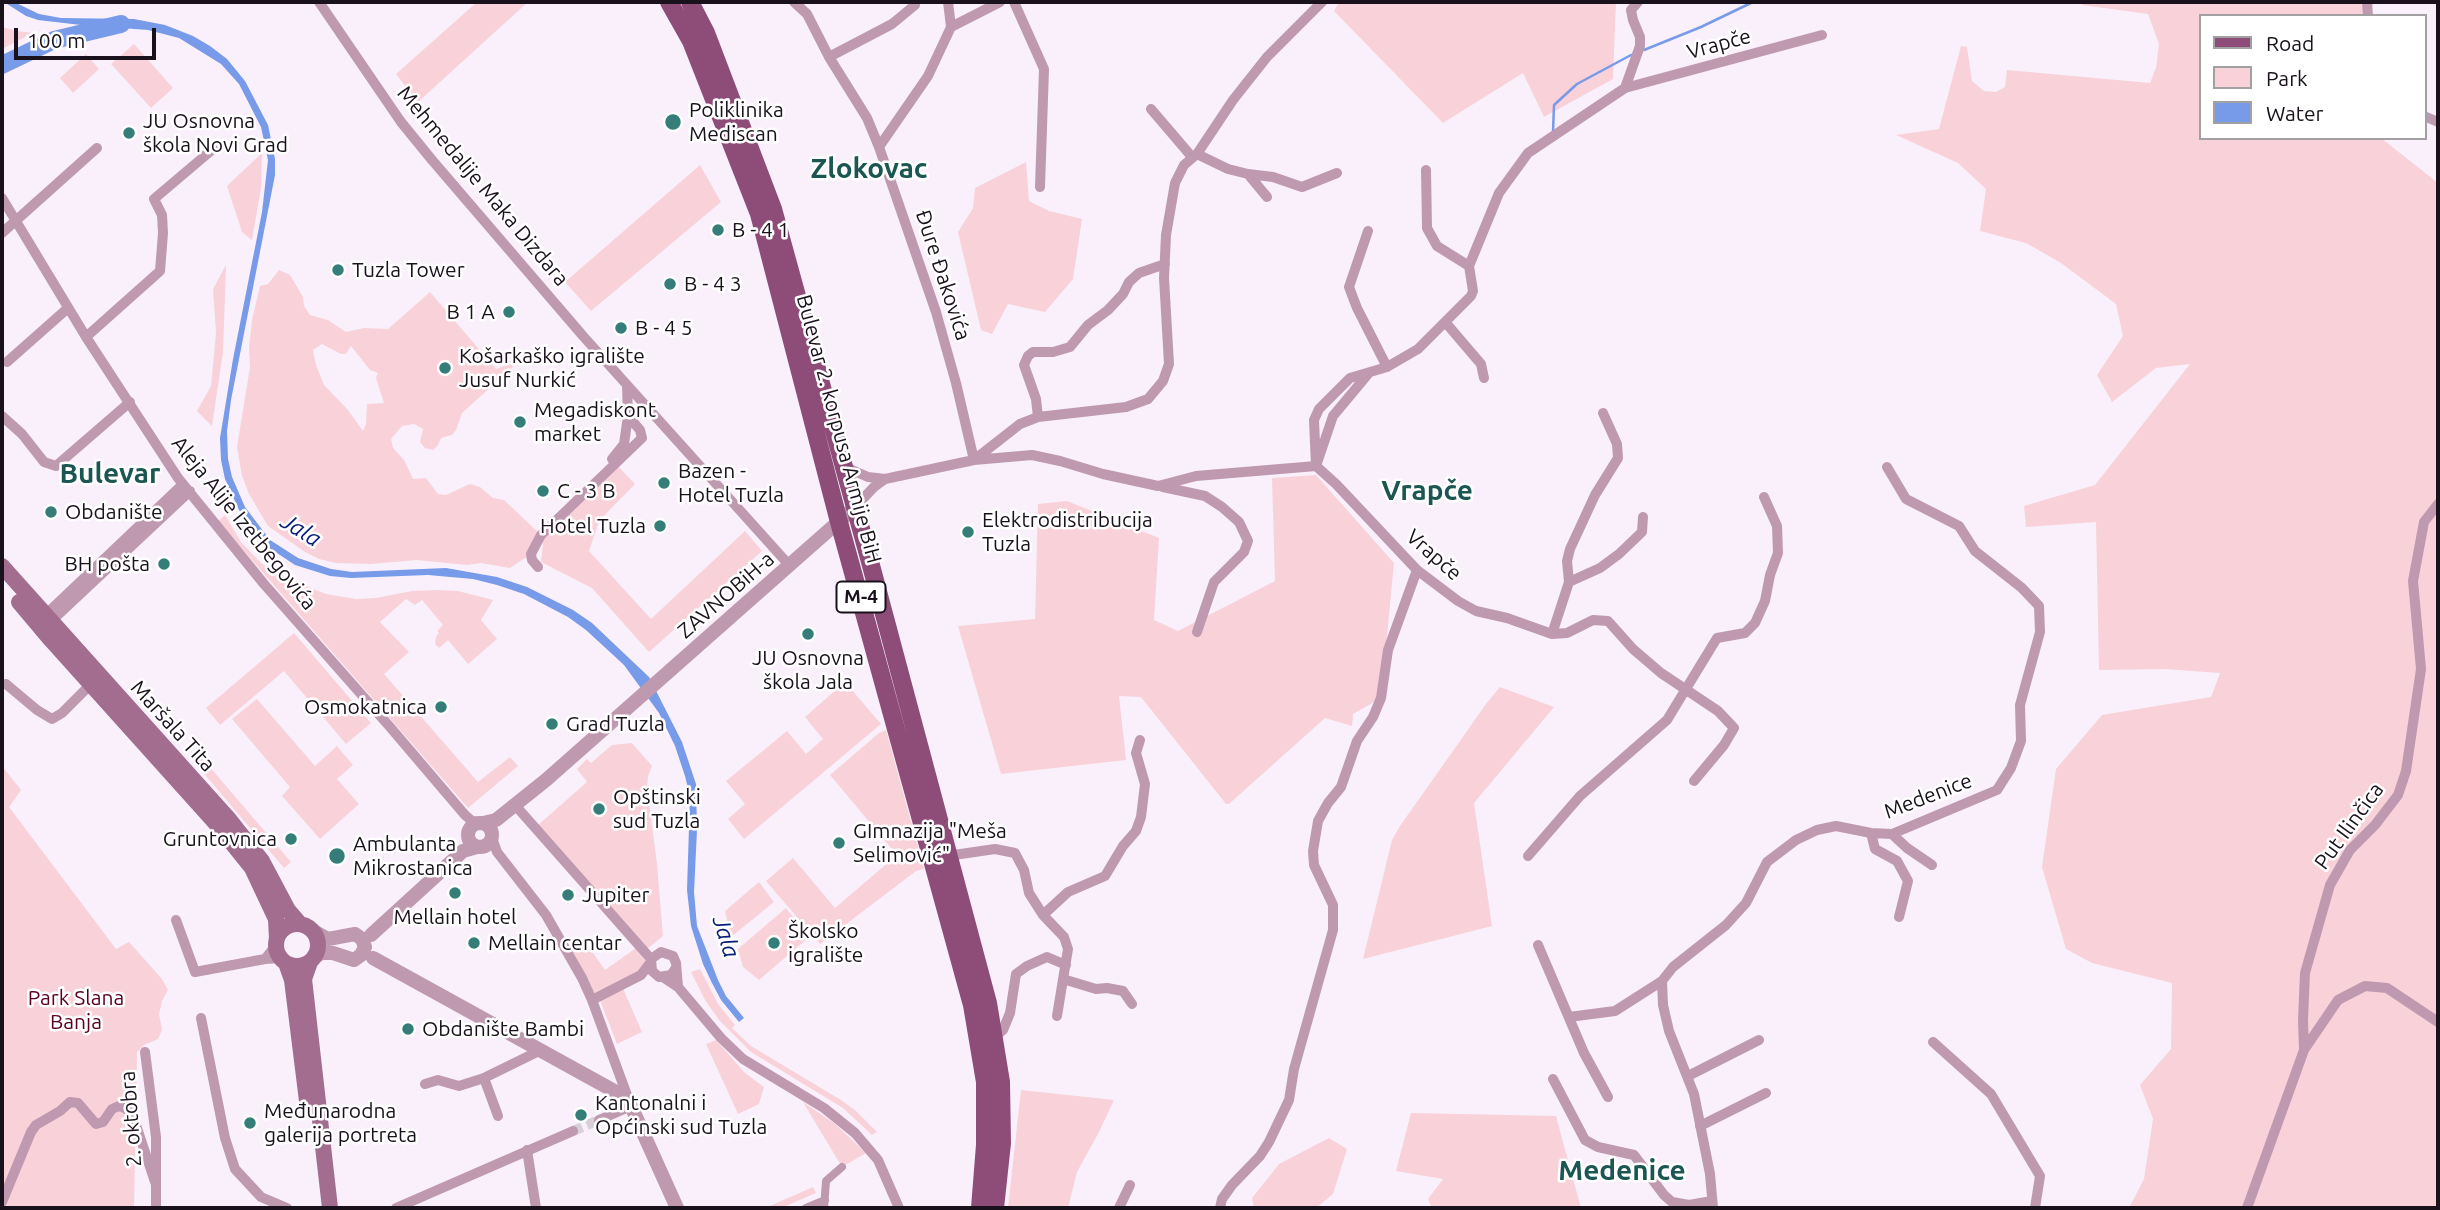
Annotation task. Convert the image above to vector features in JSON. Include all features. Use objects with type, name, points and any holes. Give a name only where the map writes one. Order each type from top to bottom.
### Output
[{"type":"main road","name":"Bulevar 2. korpusa Armije BiH","points":[[669,2],[691,41],[759,214],[839,522],[972,1005],[985,1082],[985,1145],[980,1208]]},
{"type":"main road","name":"Bulevar 2. korpusa Armije BiH","points":[[690,2],[706,33],[773,209],[988,1003],[1001,1082],[1002,1143],[995,1208]]},
{"type":"main road","name":"Maršala Tita","points":[[2,566],[44,622]]},
{"type":"main road","name":"Maršala Tita","points":[[2,581],[44,622],[223,822],[262,861],[291,916],[306,927]]},
{"type":"main road","name":"Maršala Tita","points":[[223,822],[260,880],[276,919],[277,953],[292,980],[320,1208]]},
{"type":"main road","points":[[313,959],[299,966],[277,953],[289,925],[306,927],[318,942],[313,959],[304,979],[330,1208]]},
{"type":"street","name":"Mehmedalije Maka Dizdara","points":[[319,2],[408,131],[627,386],[790,566]]},
{"type":"street","name":"Đure Đakovića","points":[[794,2],[807,14],[829,57],[867,118],[879,147],[936,313],[974,460]]},
{"type":"street","points":[[807,14],[810,2]]},
{"type":"street","points":[[879,147],[928,76],[951,27],[948,2]]},
{"type":"street","points":[[951,27],[1000,2]]},
{"type":"street","points":[[1014,2],[1044,69],[1041,187]]},
{"type":"street","points":[[974,460],[1020,424],[1038,417],[1126,407],[1148,399],[1163,381],[1169,364],[1164,278],[1166,235],[1175,183],[1184,165],[1233,100],[1268,57],[1322,2]]},
{"type":"street","points":[[829,57],[892,24],[915,5]]},
{"type":"street","points":[[1625,88],[1640,46],[1640,37],[1633,20],[1635,6]]},
{"type":"street","name":"Vrapče","points":[[1552,634],[1507,618],[1476,611],[1417,570],[1336,484],[1316,467],[1314,419],[1319,409],[1350,379],[1387,367],[1418,349],[1471,296],[1473,291],[1469,266],[1499,193],[1528,153],[1625,88],[1822,36]]},
{"type":"street","points":[[1151,110],[1194,155],[1228,169],[1273,177],[1302,187],[1337,173]]},
{"type":"street","points":[[2,233],[97,148]]},
{"type":"street","points":[[86,337],[160,271],[162,215],[154,199],[213,149]]},
{"type":"street","points":[[1426,170],[1427,228],[1437,246],[1469,266]]},
{"type":"street","points":[[1248,174],[1267,197]]},
{"type":"street","name":"Aleja Alije Izetbegovića","points":[[2,198],[86,337],[186,488],[264,584],[472,821],[479,838]]},
{"type":"street","points":[[1368,231],[1349,287],[1387,367]]},
{"type":"street","points":[[1038,417],[1036,399],[1024,365],[1028,356],[1033,352],[1054,352],[1070,347],[1088,325],[1123,294],[1129,282],[1139,273],[1165,264]]},
{"type":"street","points":[[7,362],[68,308]]},
{"type":"street","points":[[1446,323],[1481,364],[1484,378]]},
{"type":"street","points":[[541,525],[624,444],[628,416],[627,386]]},
{"type":"street","points":[[2,416],[22,433],[44,462],[56,466],[130,402]]},
{"type":"street","points":[[1602,413],[1617,444],[1618,458],[1595,495],[1570,549],[1567,561],[1569,582],[1552,634],[1567,633],[1593,620],[1608,621],[1633,649],[1684,690],[1718,711],[1734,728],[1724,745],[1694,781]]},
{"type":"street","points":[[538,567],[531,554],[541,535],[642,438],[640,430],[628,416]]},
{"type":"street","points":[[843,466],[868,477],[885,479],[974,460],[1032,455],[1103,474],[1205,496],[1222,506],[1239,522],[1248,541],[1244,552],[1214,582],[1197,632]]},
{"type":"street","points":[[1158,485],[1196,476],[1316,467]]},
{"type":"street","name":"Medenice","points":[[1569,1017],[1615,1011],[1662,981],[1673,967],[1726,925],[1746,903],[1767,862],[1796,839],[1836,826],[1892,834],[1997,790],[2011,768],[2021,741],[2020,705],[2040,632],[2039,606],[2022,588],[1975,551],[1959,526],[1906,499],[1888,467]]},
{"type":"street","points":[[815,544],[874,486],[885,479]]},
{"type":"street","points":[[44,622],[186,488]]},
{"type":"street","points":[[1528,856],[1580,796],[1667,720],[1717,638],[1745,633],[1755,623],[1765,601],[1778,553],[1777,526],[1764,497]]},
{"type":"street","name":"Put Ilinčica","points":[[2247,1208],[2304,1050],[2305,973],[2330,885],[2350,850],[2375,825],[2398,795],[2406,771],[2421,669],[2413,581],[2424,522],[2438,504]]},
{"type":"street","points":[[1569,582],[1601,568],[1619,554],[1642,532],[1643,517]]},
{"type":"street","points":[[815,544],[834,544],[847,550]]},
{"type":"street","name":"ZAVNOBiH-a","points":[[515,805],[815,544]]},
{"type":"street","points":[[1220,1208],[1222,1199],[1232,1185],[1260,1156],[1269,1142],[1289,1100],[1294,1069],[1333,930],[1333,905],[1314,865],[1313,851],[1318,821],[1341,787],[1357,741],[1373,717],[1381,698],[1388,650],[1417,570]]},
{"type":"street","points":[[6,684],[52,719],[62,713],[95,680]]},
{"type":"street","points":[[1043,915],[1068,892],[1105,876],[1123,846],[1136,831],[1144,802],[1145,784],[1136,753],[1140,740]]},
{"type":"street","points":[[313,959],[327,953],[349,960],[515,805],[651,961],[652,971],[678,988],[721,1038],[743,1059],[824,1108],[855,1133],[878,1160],[899,1208]]},
{"type":"street","points":[[1871,833],[1875,849],[1897,861],[1908,881],[1899,917]]},
{"type":"street","points":[[1892,834],[1932,865]]},
{"type":"street","points":[[479,838],[509,867],[546,915],[582,978],[631,1106],[677,1208]]},
{"type":"street","points":[[947,856],[995,849],[1015,853],[1024,870],[1029,893],[1043,915],[1064,937],[1068,949],[1057,1016]]},
{"type":"street","points":[[176,920],[195,972],[277,953]]},
{"type":"street","points":[[306,927],[328,939],[350,933],[365,947],[541,1050],[604,1083],[631,1106]]},
{"type":"street","points":[[1538,945],[1584,1053],[1608,1097]]},
{"type":"street","points":[[592,1000],[641,975],[657,953],[669,953],[675,959],[678,988]]},
{"type":"street","points":[[994,1037],[1003,1030],[1010,1013],[1016,974],[1047,957],[1066,965]]},
{"type":"street","points":[[641,975],[671,975],[676,968]]},
{"type":"street","points":[[1063,979],[1096,989],[1123,991],[1132,1004]]},
{"type":"street","points":[[1553,1079],[1570,1116],[1585,1140],[1598,1147],[1634,1155],[1672,1202],[1689,1205],[1713,1204],[1700,1126],[1688,1076],[1669,1031],[1663,1005],[1662,981]]},
{"type":"street","name":"Put Ilinčica","points":[[2304,1050],[2338,1000],[2365,986],[2387,988],[2438,1023]]},
{"type":"street","points":[[201,1018],[225,1138],[235,1169],[261,1198],[286,1208]]},
{"type":"street","points":[[1688,1076],[1759,1041]]},
{"type":"street","points":[[1933,1042],[1991,1094],[2040,1176],[2035,1208]]},
{"type":"street","points":[[425,1084],[438,1080],[459,1086],[484,1078],[541,1050]]},
{"type":"street","name":"2. oktobra","points":[[145,1052],[156,1137],[156,1208]]},
{"type":"street","points":[[484,1078],[498,1116]]},
{"type":"street","points":[[1700,1126],[1766,1093]]},
{"type":"street","name":"2. oktobra","points":[[2,1202],[31,1132],[36,1125],[70,1102],[78,1104],[96,1124],[101,1124],[110,1110],[119,1106],[132,1116],[155,1182]]},
{"type":"street","points":[[600,1120],[631,1106]]},
{"type":"street","points":[[396,1208],[573,1131]]},
{"type":"street","points":[[527,1150],[536,1208]]},
{"type":"street","points":[[806,1208],[825,1204],[826,1181],[842,1167]]},
{"type":"street","points":[[1119,1208],[1130,1185]]},
{"type":"green space","points":[[477,2],[528,2],[418,102],[396,74]]},
{"type":"green space","points":[[1339,2],[1616,2],[1613,79],[1544,117],[1523,73],[1443,123],[1334,11]]},
{"type":"green space","points":[[2082,2],[2373,2],[2371,14],[2198,14],[2198,140],[2384,140],[2438,183],[2438,1208],[2129,1208],[2144,1179],[2153,1119],[2140,1085],[2171,1049],[2172,983],[2092,963],[2066,949],[2042,867],[2056,769],[2102,715],[2211,697],[2220,673],[2164,669],[2099,670],[2096,522],[2026,527],[2024,506],[2095,485],[2190,364],[2156,368],[2112,402],[2097,375],[2123,336],[2116,304],[2061,263],[2026,243],[1980,231],[1986,189],[1958,163],[1896,135],[1939,129],[1961,46],[1967,47],[1972,81],[1984,91],[1996,92],[2005,87],[2007,70],[2150,83],[2156,68],[2159,44],[2148,14],[2082,5]]},
{"type":"green space","points":[[2,27],[17,31],[33,33],[2,49]]},
{"type":"green space","points":[[134,44],[173,88],[151,108],[111,64]]},
{"type":"green space","points":[[86,54],[99,69],[73,93],[60,78]]},
{"type":"green space","points":[[262,153],[261,188],[252,240],[242,232],[227,186]]},
{"type":"green space","points":[[1026,162],[1029,201],[1049,211],[1082,219],[1073,279],[1045,312],[1008,304],[992,334],[981,330],[958,232],[973,208],[975,188]]},
{"type":"green space","points":[[700,165],[721,202],[591,311],[565,282]]},
{"type":"green space","points":[[226,265],[223,352],[212,426],[197,411],[211,386],[216,333],[213,289]]},
{"type":"green space","points":[[279,270],[290,275],[310,315],[328,320],[346,332],[364,328],[388,329],[430,292],[496,369],[509,364],[514,366],[462,413],[456,430],[452,435],[441,438],[433,450],[425,448],[420,442],[423,429],[414,424],[402,426],[391,439],[393,448],[404,460],[413,479],[426,478],[438,494],[446,495],[470,484],[480,487],[493,498],[504,500],[541,535],[532,558],[525,558],[510,568],[481,563],[467,565],[417,560],[371,564],[336,563],[305,552],[268,526],[249,494],[242,476],[237,447],[250,367],[252,320],[260,286],[268,284]],"holes":[[[322,344],[346,354],[351,346],[370,370],[378,373],[376,378],[384,403],[367,404],[363,431],[348,410],[324,385],[313,350]]]},
{"type":"green space","points":[[617,465],[635,484],[599,521],[589,551],[651,619],[745,531],[762,551],[649,652],[592,588],[541,562],[544,534]]},
{"type":"green space","points":[[1316,475],[1394,563],[1381,698],[1353,714],[1352,726],[1325,718],[1226,804],[1141,697],[1119,696],[1126,760],[1001,774],[958,626],[1035,619],[1038,504],[1067,501],[1159,538],[1154,620],[1178,631],[1275,581],[1272,478]]},
{"type":"green space","points":[[225,515],[241,542],[262,564],[288,579],[326,594],[356,599],[437,590],[458,591],[493,600],[481,620],[497,639],[468,664],[448,640],[439,648],[435,644],[439,633],[437,631],[443,625],[422,600],[415,605],[406,599],[380,622],[409,652],[384,674],[478,782],[510,757],[518,766],[468,808],[218,521]]},
{"type":"green space","points":[[294,633],[371,723],[346,744],[284,671],[220,725],[206,708]]},
{"type":"green space","points":[[845,682],[881,724],[744,839],[728,819],[745,804],[726,781],[787,731],[806,754],[823,739],[805,717]]},
{"type":"green space","points":[[1500,687],[1554,707],[1474,803],[1492,926],[1363,959],[1392,840]]},
{"type":"green space","points":[[257,699],[315,766],[337,746],[353,765],[337,779],[359,804],[320,839],[282,796],[290,787],[232,719]]},
{"type":"green space","points":[[886,730],[924,869],[916,871],[820,944],[766,881],[793,858],[835,908],[897,855],[830,775]]},
{"type":"green space","points":[[632,743],[652,766],[647,787],[663,936],[647,949],[537,826],[587,782],[577,769],[587,759],[591,763],[612,745]]},
{"type":"green space","points":[[197,752],[291,862],[284,868],[190,757]]},
{"type":"green space","name":"Park Slana Banja","points":[[2,766],[21,790],[9,807],[116,949],[129,942],[162,979],[168,990],[159,1014],[162,1030],[158,1039],[144,1045],[137,1052],[134,1208],[2,1208]]},
{"type":"green space","name":"Školsko igralište","points":[[759,882],[774,902],[731,937],[725,911]]},
{"type":"green space","name":"Školsko igralište","points":[[786,908],[809,937],[759,980],[743,967],[738,949]]},
{"type":"green space","points":[[587,944],[605,970],[636,948],[646,962],[638,972],[594,993],[573,952]]},
{"type":"green space","points":[[700,969],[718,1004],[735,1025],[732,1028],[751,1046],[841,1100],[877,1132],[872,1135],[843,1108],[751,1052],[719,1020],[705,1000],[691,972]]},
{"type":"green space","points":[[621,984],[642,1032],[617,1044],[598,995]]},
{"type":"green space","points":[[716,1040],[745,1073],[764,1087],[759,1104],[738,1114],[706,1044]]},
{"type":"green space","points":[[1021,1090],[1114,1100],[1077,1172],[1068,1208],[1008,1208]]},
{"type":"green space","points":[[803,1102],[835,1124],[866,1153],[842,1167]]},
{"type":"green space","points":[[1411,1113],[1556,1116],[1581,1208],[1432,1208],[1428,1199],[1443,1179],[1396,1171]]},
{"type":"green space","points":[[1329,1138],[1347,1149],[1333,1194],[1316,1208],[1254,1208],[1252,1198],[1279,1164]]},
{"type":"green space","points":[[813,1187],[816,1193],[781,1208],[765,1208]]},
{"type":"water","points":[[4,2],[14,2],[39,14],[61,18],[134,19],[165,25],[210,46],[227,59],[245,81],[268,125],[275,159],[275,175],[227,431],[232,477],[245,507],[270,540],[298,558],[331,569],[352,572],[446,568],[497,577],[527,587],[573,610],[592,623],[649,677],[682,742],[696,784],[694,892],[697,926],[726,996],[744,1018],[739,1022],[721,1000],[712,983],[691,926],[687,890],[690,796],[685,776],[675,746],[659,713],[624,665],[568,617],[524,594],[497,585],[473,579],[428,575],[351,578],[330,576],[295,565],[265,545],[239,510],[225,479],[220,438],[262,212],[268,160],[261,127],[239,84],[221,64],[179,38],[148,30],[121,28],[121,24],[81,25],[38,20]]},
{"type":"waterway","points":[[1644,50],[1753,2]]},
{"type":"waterway","points":[[2,65],[54,40],[121,24]]},
{"type":"waterway","points":[[1553,132],[1554,105],[1577,84],[1631,55]]},
{"type":"tunnel","points":[[573,1131],[599,1120]]},
{"type":"place","name":"Poliklinika Mediscan","points":[[673,122]]},
{"type":"place","name":"JU Osnovna škola Novi Grad","points":[[129,133]]},
{"type":"place","name":"B - 4 1","points":[[718,230]]},
{"type":"place","name":"Tuzla Tower","points":[[338,270]]},
{"type":"place","name":"B - 4 3","points":[[670,284]]},
{"type":"place","name":"B 1 A","points":[[509,312]]},
{"type":"place","name":"B - 4 5","points":[[621,328]]},
{"type":"place","name":"Košarkaško igralište Jusuf Nurkić","points":[[445,368]]},
{"type":"place","name":"Megadiskont market","points":[[520,422]]},
{"type":"place","name":"Bazen - Hotel Tuzla","points":[[664,483]]},
{"type":"place","name":"C - 3 B","points":[[543,491]]},
{"type":"place","name":"Obdanište","points":[[51,512]]},
{"type":"place","name":"Hotel Tuzla","points":[[660,526]]},
{"type":"place","name":"Elektrodistribucija Tuzla","points":[[968,532]]},
{"type":"place","name":"BH pošta","points":[[164,564]]},
{"type":"place","name":"JU Osnovna škola Jala","points":[[808,634]]},
{"type":"place","name":"Osmokatnica","points":[[441,707]]},
{"type":"place","name":"Grad Tuzla","points":[[552,724]]},
{"type":"place","name":"Opštinski sud Tuzla","points":[[599,809]]},
{"type":"place","name":"Gruntovnica","points":[[291,839]]},
{"type":"place","name":"GImnazija \"Meša Selimović\"","points":[[839,843]]},
{"type":"place","name":"Ambulanta Mikrostanica","points":[[337,856]]},
{"type":"place","name":"Mellain hotel","points":[[455,893]]},
{"type":"place","name":"Jupiter","points":[[568,895]]},
{"type":"place","name":"Mellain centar","points":[[474,943]]},
{"type":"place","name":"Školsko igralište","points":[[774,943]]},
{"type":"place","name":"Obdanište Bambi","points":[[408,1029]]},
{"type":"place","name":"Kantonalni i Općinski sud Tuzla","points":[[581,1115]]},
{"type":"place","name":"Međunarodna galerija portreta","points":[[250,1123]]},
{"type":"district","name":"Zlokovac","points":[[869,169]]},
{"type":"district","name":"Bulevar","points":[[110,474]]},
{"type":"district","name":"Vrapče","points":[[1427,491]]},
{"type":"district","name":"Medenice","points":[[1622,1171]]},
{"type":"water label","name":"Jala","points":[[301,530]]},
{"type":"water label","name":"Jala","points":[[726,937]]}]
